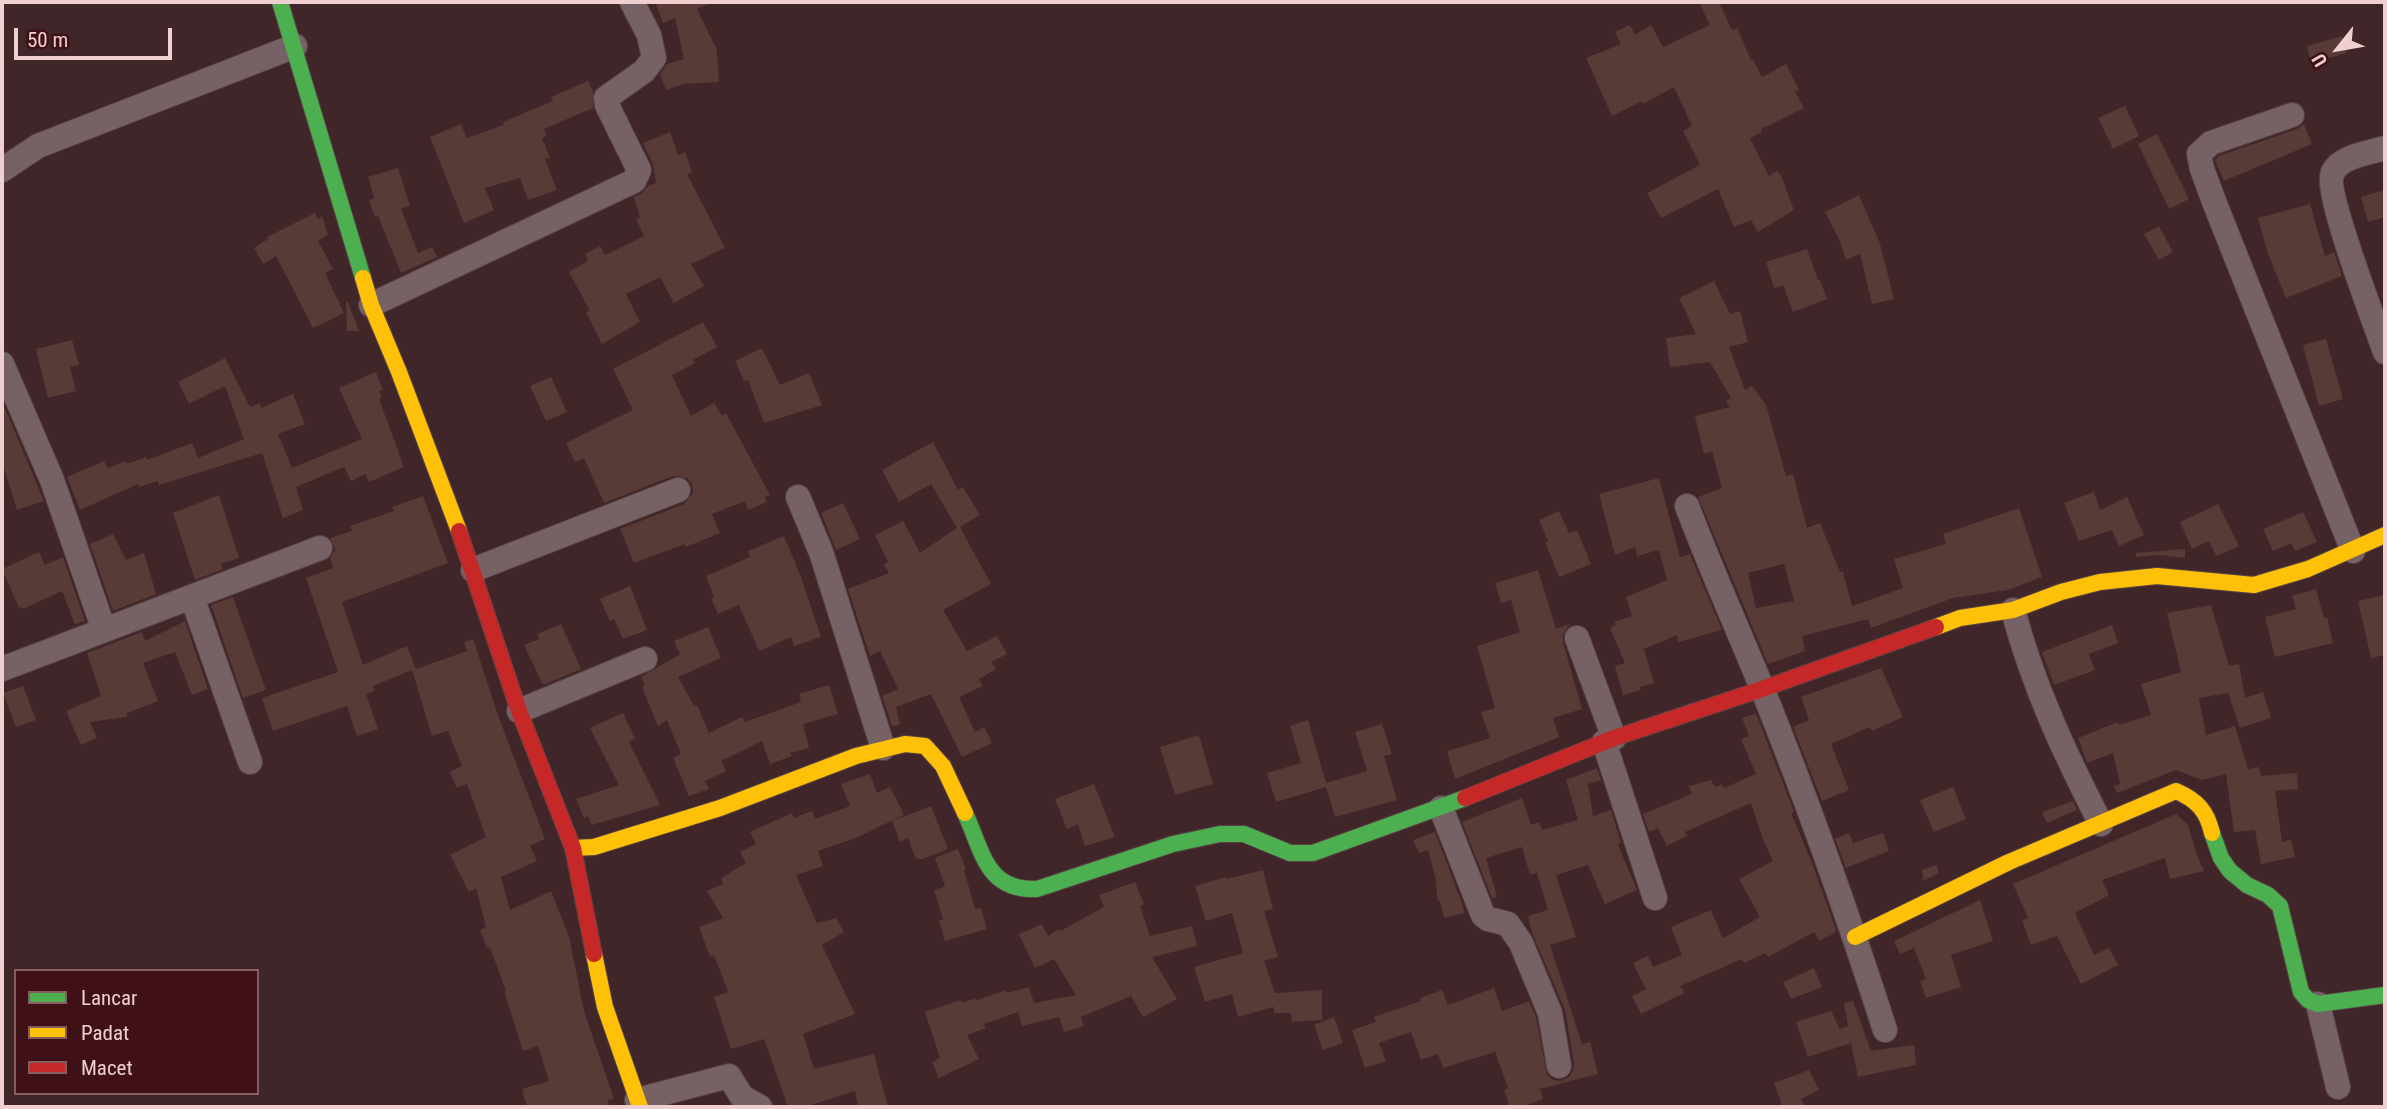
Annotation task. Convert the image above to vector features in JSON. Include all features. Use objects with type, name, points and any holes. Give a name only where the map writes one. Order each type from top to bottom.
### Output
[{"type":"street","points":[[280,2],[371,305],[399,372],[472,570],[519,711],[573,848],[605,1007],[639,1104],[729,1076],[742,1097],[760,1107]]},
{"type":"street","points":[[371,305],[630,184],[638,177],[639,170],[606,98],[644,71],[653,58],[649,35],[632,2]]},
{"type":"street","points":[[2,170],[38,146],[295,46]]},
{"type":"street","points":[[2292,115],[2211,143],[2199,154],[2215,204],[2353,551]]},
{"type":"street","points":[[2385,148],[2340,162],[2330,181],[2338,216],[2385,352]]},
{"type":"street","points":[[2,364],[52,480],[104,630]]},
{"type":"street","points":[[472,570],[678,490]]},
{"type":"street","points":[[797,498],[821,552],[883,748]]},
{"type":"street","points":[[1687,506],[1762,689],[1855,937],[1885,1030]]},
{"type":"street","points":[[573,848],[594,847],[720,808],[856,756],[905,744],[925,746],[943,766],[992,873],[1009,889],[1037,889],[1196,836],[1244,833],[1291,854],[1306,855],[1441,808],[1609,740],[1762,689],[1959,618],[2013,610],[2061,592],[2100,582],[2157,576],[2254,584],[2308,569],[2385,536]]},
{"type":"street","points":[[2,669],[320,548]]},
{"type":"street","points":[[192,597],[250,762]]},
{"type":"street","points":[[2013,610],[2025,653],[2058,739],[2101,824]]},
{"type":"street","points":[[1577,638],[1655,898]]},
{"type":"street","points":[[519,711],[645,659]]},
{"type":"street","points":[[1855,937],[2009,862],[2176,791],[2202,807],[2209,817],[2218,857],[2253,889],[2263,891],[2280,906],[2301,992],[2311,1003],[2385,995]]},
{"type":"street","points":[[1441,808],[1483,915],[1508,924],[1521,943],[1550,1013],[1559,1066]]},
{"type":"street","points":[[2318,1004],[2338,1087]]},
{"type":"building","points":[[655,2],[713,2],[697,9],[717,50],[719,82],[684,84],[666,90],[660,74],[667,64],[684,59],[675,18],[663,23]]},
{"type":"building","points":[[1699,2],[1719,2],[1732,30],[1737,28],[1762,77],[1786,64],[1799,90],[1795,91],[1804,108],[1761,129],[1762,132],[1750,138],[1769,176],[1778,171],[1794,210],[1758,232],[1751,220],[1734,227],[1718,189],[1661,218],[1647,193],[1700,165],[1683,131],[1692,126],[1674,87],[1643,104],[1642,101],[1612,116],[1586,58],[1621,44],[1615,32],[1630,25],[1635,35],[1651,25],[1663,47],[1710,25]]},
{"type":"building","points":[[2342,36],[2347,53],[2311,63],[2307,46]]},
{"type":"building","points":[[588,81],[593,91],[593,108],[544,129],[547,136],[542,138],[550,158],[545,159],[557,190],[528,200],[520,178],[485,188],[494,210],[464,223],[430,137],[461,124],[467,138],[504,125],[503,122],[553,101],[551,97]]},
{"type":"building","points":[[2125,106],[2139,136],[2113,149],[2098,118]]},
{"type":"building","points":[[2304,124],[2312,144],[2224,181],[2215,161],[2219,156],[2297,129]]},
{"type":"building","points":[[670,132],[678,155],[685,152],[692,172],[687,174],[725,248],[691,264],[704,286],[674,303],[660,277],[626,294],[640,322],[602,344],[586,312],[590,311],[569,272],[588,261],[585,254],[600,246],[605,255],[644,236],[636,219],[640,217],[634,197],[656,183],[653,164],[643,143]]},
{"type":"building","points":[[2157,134],[2189,199],[2169,209],[2138,144]]},
{"type":"building","points":[[398,168],[410,206],[401,209],[418,253],[432,247],[437,257],[401,273],[369,200],[374,198],[368,177]]},
{"type":"building","points":[[2385,190],[2385,217],[2368,222],[2361,197]]},
{"type":"building","points":[[1859,195],[1880,244],[1894,299],[1872,304],[1860,254],[1846,260],[1825,212]]},
{"type":"building","points":[[2310,204],[2325,256],[2334,252],[2342,276],[2286,298],[2268,254],[2258,218]]},
{"type":"building","points":[[315,213],[318,219],[322,216],[328,235],[318,241],[333,269],[325,273],[344,313],[313,328],[276,256],[263,264],[254,248],[268,239],[267,237]]},
{"type":"building","points":[[2159,226],[2173,252],[2159,260],[2144,234]]},
{"type":"building","points":[[1807,249],[1827,299],[1793,312],[1783,285],[1774,288],[1766,262]]},
{"type":"building","points":[[1714,281],[1730,314],[1740,311],[1748,342],[1729,347],[1745,390],[1752,386],[1766,405],[1786,476],[1793,474],[1807,528],[1820,523],[1840,572],[1843,572],[1852,606],[1903,588],[1894,559],[1946,544],[1943,534],[2019,508],[2042,577],[2008,590],[1953,598],[1871,628],[1868,619],[1802,636],[1805,651],[1768,664],[1698,497],[1722,488],[1712,451],[1704,454],[1695,416],[1730,407],[1726,401],[1731,398],[1710,362],[1670,367],[1666,338],[1696,334],[1679,298]],"holes":[[[1784,564],[1794,601],[1756,608],[1748,573]]]},
{"type":"building","points":[[348,302],[359,331],[347,331]]},
{"type":"building","points":[[703,322],[717,347],[672,375],[691,416],[714,403],[722,416],[726,413],[770,495],[765,497],[767,502],[748,510],[745,501],[712,514],[720,533],[634,563],[620,529],[684,504],[693,493],[692,484],[687,478],[673,476],[604,503],[584,458],[575,462],[566,443],[633,410],[613,369]]},
{"type":"building","points":[[2326,339],[2343,399],[2319,406],[2303,345]]},
{"type":"building","points":[[72,340],[79,365],[70,367],[76,391],[48,398],[36,349]]},
{"type":"building","points":[[762,348],[780,385],[809,373],[822,405],[764,423],[748,380],[744,381],[735,361]]},
{"type":"building","points":[[225,358],[250,407],[260,403],[261,408],[293,394],[305,424],[278,434],[292,468],[362,439],[339,388],[376,372],[383,390],[379,391],[382,398],[379,399],[404,467],[369,482],[365,474],[351,481],[344,467],[296,487],[303,510],[283,518],[262,453],[159,485],[158,481],[139,487],[138,484],[80,510],[67,477],[83,470],[104,461],[108,468],[126,461],[127,464],[146,457],[147,460],[192,443],[198,458],[244,439],[225,386],[189,404],[178,382]]},
{"type":"building","points":[[551,377],[567,412],[546,421],[530,386]]},
{"type":"building","points":[[2,401],[44,501],[17,510],[2,462]]},
{"type":"building","points":[[933,442],[958,490],[963,487],[980,515],[960,527],[991,584],[943,610],[967,651],[997,636],[1007,654],[991,662],[996,669],[979,679],[983,686],[959,697],[975,732],[984,727],[992,743],[962,757],[931,694],[896,707],[900,724],[892,726],[882,696],[898,689],[880,651],[870,656],[848,589],[889,573],[884,565],[888,562],[875,535],[903,521],[920,553],[957,528],[931,484],[899,502],[882,470]]},
{"type":"building","points":[[1659,478],[1680,557],[1690,554],[1722,630],[1678,642],[1677,635],[1644,649],[1654,683],[1623,695],[1615,666],[1625,663],[1610,628],[1616,625],[1614,622],[1632,616],[1626,597],[1667,580],[1659,550],[1637,556],[1635,547],[1615,555],[1599,494]]},
{"type":"building","points":[[2094,492],[2100,510],[2127,497],[2144,535],[2119,546],[2112,530],[2079,541],[2064,503]]},
{"type":"building","points":[[219,495],[239,558],[221,564],[223,569],[195,580],[173,513]]},
{"type":"building","points":[[423,496],[448,563],[342,602],[363,665],[407,646],[416,669],[467,651],[464,642],[473,639],[499,718],[545,839],[530,846],[537,861],[501,877],[510,910],[551,891],[569,936],[584,1011],[614,1099],[607,1100],[610,1107],[527,1107],[522,1089],[549,1081],[538,1046],[523,1051],[506,991],[490,947],[487,948],[480,930],[486,927],[476,888],[469,892],[450,855],[486,837],[467,784],[457,788],[450,772],[462,766],[448,731],[432,736],[412,670],[373,686],[375,691],[366,694],[378,729],[357,736],[347,706],[273,731],[262,698],[338,672],[306,578],[333,568],[330,558],[335,550],[330,538],[352,531],[350,526],[394,511],[392,507]]},
{"type":"building","points":[[843,503],[860,539],[836,550],[821,513]]},
{"type":"building","points":[[2218,504],[2239,546],[2216,556],[2209,541],[2192,549],[2180,522]]},
{"type":"building","points":[[1559,511],[1569,533],[1577,530],[1591,564],[1559,577],[1539,520]]},
{"type":"building","points":[[2303,512],[2317,542],[2295,551],[2291,543],[2273,551],[2263,529]]},
{"type":"building","points":[[113,534],[126,560],[144,553],[156,594],[113,611],[90,544]]},
{"type":"building","points":[[784,536],[821,637],[794,646],[791,637],[759,651],[739,605],[718,614],[706,576],[750,557],[748,551]]},
{"type":"building","points":[[2185,549],[2185,558],[2159,555],[2136,557],[2136,553]]},
{"type":"building","points":[[39,552],[45,565],[63,557],[85,621],[75,624],[62,591],[23,609],[19,608],[2,569]]},
{"type":"building","points":[[1538,570],[1556,629],[1570,624],[1563,635],[1563,642],[1582,709],[1553,718],[1559,737],[1455,779],[1447,751],[1490,738],[1481,712],[1495,708],[1477,646],[1520,632],[1511,600],[1501,603],[1495,583]]},
{"type":"building","points":[[630,586],[647,630],[623,639],[614,619],[610,621],[600,599]]},
{"type":"building","points":[[2316,589],[2333,643],[2275,657],[2265,617],[2296,609],[2292,596]]},
{"type":"building","points":[[2385,595],[2385,655],[2371,658],[2358,601]]},
{"type":"building","points":[[233,597],[266,690],[243,698],[211,605]]},
{"type":"building","points":[[2211,605],[2229,666],[2239,664],[2245,698],[2263,692],[2271,718],[2240,728],[2228,693],[2199,698],[2206,735],[2235,726],[2248,769],[2259,767],[2261,776],[2297,773],[2298,789],[2275,791],[2282,842],[2291,840],[2295,857],[2261,864],[2255,830],[2234,832],[2226,774],[2202,780],[2176,770],[2117,793],[2114,786],[2120,784],[2113,753],[2087,763],[2078,738],[2118,722],[2119,725],[2151,715],[2141,684],[2181,672],[2167,613]]},
{"type":"building","points":[[185,621],[208,689],[192,695],[175,652],[143,663],[158,701],[127,713],[127,717],[90,722],[97,738],[81,745],[66,711],[101,696],[87,653],[142,632],[145,641]]},
{"type":"building","points":[[561,624],[581,669],[543,685],[524,645],[539,639],[537,634]]},
{"type":"building","points":[[2112,625],[2118,643],[2089,654],[2095,670],[2054,685],[2042,652]]},
{"type":"building","points":[[708,627],[721,658],[678,677],[694,706],[697,705],[709,733],[742,717],[745,722],[801,702],[799,694],[829,685],[838,714],[803,724],[809,748],[790,753],[792,756],[770,764],[762,741],[721,761],[726,771],[705,781],[709,789],[689,796],[673,758],[681,754],[667,720],[658,726],[642,687],[645,685],[641,677],[680,654],[674,641]]},
{"type":"building","points":[[1881,668],[1903,717],[1872,731],[1870,727],[1831,744],[1849,790],[1822,801],[1793,727],[1809,720],[1801,697]]},
{"type":"building","points":[[23,686],[36,720],[16,727],[3,693]]},
{"type":"building","points":[[623,713],[635,738],[629,742],[660,805],[592,825],[588,816],[584,818],[576,799],[619,785],[590,728]]},
{"type":"building","points":[[1756,713],[1794,812],[1791,813],[1812,863],[1835,933],[1819,941],[1814,932],[1768,957],[1766,953],[1744,963],[1742,959],[1680,986],[1684,993],[1641,1014],[1632,996],[1646,989],[1633,963],[1648,956],[1653,967],[1682,955],[1671,927],[1711,910],[1723,938],[1760,917],[1739,879],[1773,861],[1751,803],[1685,832],[1687,836],[1667,846],[1658,828],[1649,832],[1643,814],[1692,794],[1689,786],[1711,780],[1715,787],[1722,784],[1724,788],[1756,774],[1741,739],[1749,736],[1742,718]]},
{"type":"building","points":[[1308,720],[1326,783],[1367,771],[1355,732],[1382,724],[1392,754],[1384,756],[1397,800],[1335,817],[1326,787],[1276,802],[1267,773],[1301,763],[1290,726]]},
{"type":"building","points":[[1199,735],[1213,784],[1175,795],[1160,747]]},
{"type":"building","points":[[1597,768],[1601,780],[1588,784],[1593,816],[1611,810],[1621,843],[1618,845],[1637,890],[1605,904],[1588,865],[1556,875],[1576,937],[1550,945],[1582,1044],[1590,1042],[1598,1074],[1540,1089],[1543,1099],[1521,1107],[1510,1107],[1504,1090],[1508,1088],[1495,1052],[1443,1068],[1438,1054],[1421,1060],[1411,1032],[1379,1043],[1386,1061],[1365,1068],[1352,1030],[1376,1022],[1374,1017],[1421,1001],[1420,998],[1442,990],[1448,1005],[1494,988],[1502,1011],[1529,1001],[1536,1017],[1547,1075],[1553,1080],[1561,1081],[1569,1077],[1574,1064],[1565,1010],[1532,933],[1528,916],[1548,910],[1537,873],[1530,875],[1522,847],[1486,858],[1497,897],[1492,898],[1462,822],[1522,798],[1531,825],[1539,822],[1542,830],[1578,820],[1566,780]]},
{"type":"building","points":[[870,774],[877,793],[890,787],[904,815],[858,837],[818,851],[823,866],[796,875],[817,923],[836,918],[844,932],[822,945],[855,1014],[803,1034],[814,1069],[874,1054],[888,1107],[858,1107],[855,1091],[805,1107],[788,1107],[764,1039],[731,1049],[714,997],[728,992],[714,955],[710,957],[699,927],[723,918],[707,891],[723,884],[721,878],[746,863],[740,852],[756,844],[750,832],[792,813],[794,818],[812,811],[815,819],[850,806],[841,784]]},
{"type":"building","points":[[1094,784],[1115,837],[1085,846],[1078,824],[1067,829],[1055,799]]},
{"type":"building","points":[[1953,787],[1966,819],[1934,832],[1920,800]]},
{"type":"building","points":[[2073,801],[2077,810],[2047,823],[2042,812]]},
{"type":"building","points":[[931,806],[948,849],[916,859],[908,838],[900,842],[892,821]]},
{"type":"building","points":[[2176,814],[2188,825],[2204,871],[2170,879],[2165,858],[2102,880],[2109,895],[2075,913],[2094,955],[2109,948],[2118,965],[2081,984],[2057,936],[2031,945],[2022,920],[2028,918],[2013,884]]},
{"type":"building","points":[[1435,832],[1464,913],[1444,918],[1428,850],[1419,853],[1413,840]]},
{"type":"building","points":[[1849,833],[1853,843],[1883,833],[1889,851],[1846,868],[1835,839]]},
{"type":"building","points":[[958,849],[966,869],[964,870],[975,909],[981,908],[987,929],[945,941],[939,920],[943,919],[934,890],[945,886],[935,858]]},
{"type":"building","points":[[1937,865],[1939,873],[1923,881],[1922,870]]},
{"type":"building","points":[[1263,870],[1273,909],[1264,911],[1278,957],[1264,961],[1275,993],[1322,990],[1322,1020],[1292,1022],[1291,1013],[1274,1013],[1274,1007],[1238,1017],[1232,994],[1205,1002],[1194,967],[1243,953],[1232,913],[1206,921],[1195,886]]},
{"type":"building","points":[[1135,882],[1144,904],[1140,906],[1150,936],[1192,926],[1197,946],[1152,957],[1177,999],[1143,1017],[1131,996],[1081,1017],[1084,1026],[1064,1032],[1059,1017],[1022,1026],[1018,1012],[984,1024],[986,1028],[967,1035],[979,1059],[939,1078],[932,1062],[940,1058],[925,1012],[961,1000],[962,1003],[975,998],[975,1001],[1006,990],[1007,993],[1029,987],[1034,1003],[1076,995],[1054,959],[1035,968],[1019,934],[1042,924],[1048,936],[1059,929],[1060,931],[1104,907],[1099,895]]},
{"type":"building","points":[[1980,900],[1993,941],[1951,955],[1961,987],[1926,998],[1920,981],[1926,979],[1914,948],[1900,954],[1894,941]]},
{"type":"building","points":[[1814,968],[1822,987],[1791,999],[1783,982]]},
{"type":"building","points":[[1853,1001],[1871,1051],[1914,1045],[1916,1065],[1858,1077],[1851,1043],[1808,1057],[1796,1022],[1831,1011],[1840,1029],[1848,1026],[1844,1003]]},
{"type":"building","points":[[1334,1017],[1343,1043],[1323,1050],[1314,1025]]},
{"type":"building","points":[[1809,1070],[1819,1090],[1801,1099],[1805,1107],[1783,1107],[1774,1083]]},
{"type":"traffic: fast","points":[[280,2],[363,278]]},
{"type":"traffic: fast","points":[[965,813],[982,855],[997,876],[1020,888],[1037,889],[1173,844],[1220,834],[1244,834],[1290,853],[1313,853],[1465,798]]},
{"type":"traffic: fast","points":[[2212,833],[2221,858],[2230,871],[2247,885],[2268,895],[2280,906],[2301,992],[2308,1000],[2318,1004],[2385,995]]},
{"type":"traffic: slow","points":[[363,278],[459,531]]},
{"type":"traffic: slow","points":[[1936,627],[1960,618],[2013,610],[2061,592],[2100,582],[2157,576],[2254,585],[2308,569],[2385,535]]},
{"type":"traffic: slow","points":[[573,848],[594,847],[720,808],[856,756],[905,744],[925,746],[943,766],[965,813]]},
{"type":"traffic: slow","points":[[1855,937],[2009,862],[2176,791],[2200,807],[2212,833]]},
{"type":"traffic: slow","points":[[594,954],[605,1007],[640,1107]]},
{"type":"traffic: jam","points":[[459,531],[519,711],[573,848],[594,954]]},
{"type":"traffic: jam","points":[[1465,798],[1614,738],[1936,627]]}]
